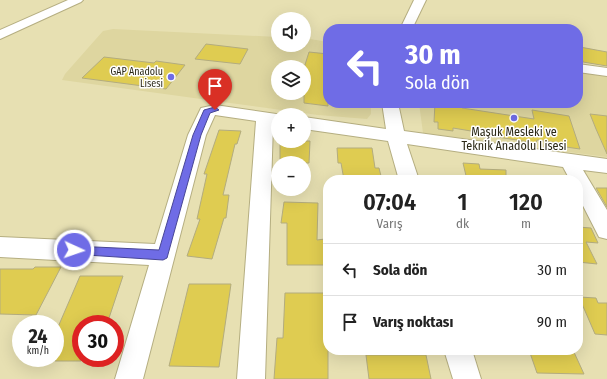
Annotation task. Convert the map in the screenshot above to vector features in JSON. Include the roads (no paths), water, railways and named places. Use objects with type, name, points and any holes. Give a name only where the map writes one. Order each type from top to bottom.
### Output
[{"type":"street","points":[[0,35],[76,0]]},
{"type":"street","points":[[408,24],[420,0]]},
{"type":"street","points":[[583,69],[607,72]]},
{"type":"street","points":[[391,108],[396,137],[407,175]]},
{"type":"street","points":[[129,379],[197,135],[207,112],[215,110],[271,118],[251,379]]},
{"type":"street","points":[[311,124],[607,166]]},
{"type":"street","points":[[569,161],[577,175]]},
{"type":"street","points":[[583,186],[607,230]]},
{"type":"street","points":[[0,247],[163,255]]},
{"type":"street","points":[[460,355],[467,379]]},
{"type":"place","name":"GAP Anadolu Lisesi","points":[[171,77]]},
{"type":"place","name":"Maşuk Mesleki ve Teknik Anadolu Lisesi","points":[[514,118]]}]
